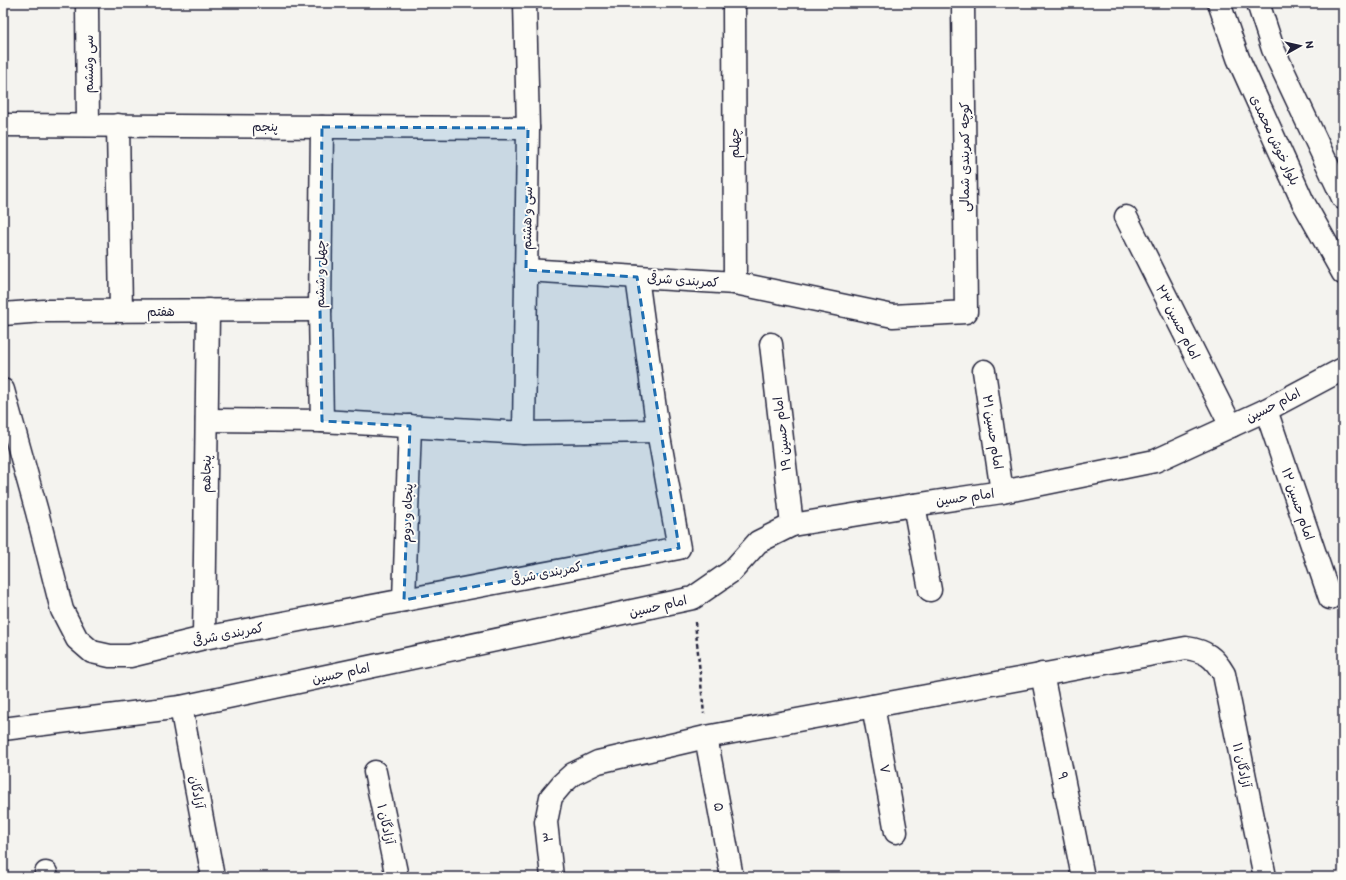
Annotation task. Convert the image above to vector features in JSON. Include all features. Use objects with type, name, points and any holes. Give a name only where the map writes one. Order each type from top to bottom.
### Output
[{"type":"street","name":"سی وششم","points":[[87,3],[88,125]]},
{"type":"street","name":"سی و هشتم","points":[[524,433],[528,128],[525,3]]},
{"type":"street","name":"چهلم","points":[[734,3],[735,283]]},
{"type":"street","name":"کوچه کمربندی شمالی","points":[[963,3],[966,312]]},
{"type":"street","name":"بلوار خوش محمدی","points":[[1219,3],[1238,58],[1303,202],[1343,273]]},
{"type":"street","points":[[1258,3],[1273,49],[1343,198]]},
{"type":"street","name":"پنجم","points":[[3,125],[528,128]]},
{"type":"street","points":[[118,125],[121,311]]},
{"type":"street","name":"چهل و ششم","points":[[322,127],[320,310],[322,422]]},
{"type":"street","name":"امام حسین ۲۳","points":[[1126,217],[1231,426]]},
{"type":"street","points":[[526,270],[637,277]]},
{"type":"street","name":"کمربندی شرقی","points":[[3,390],[37,512],[62,610],[77,639],[92,652],[110,656],[130,656],[204,638],[679,548],[658,431],[637,277],[735,283],[893,316],[966,312]]},
{"type":"street","name":"پنجاهم","points":[[204,638],[208,310]]},
{"type":"street","name":"هفتم","points":[[3,314],[44,311],[320,310]]},
{"type":"street","name":"امام حسین ۱۹","points":[[771,344],[792,525]]},
{"type":"street","name":"امام حسین","points":[[3,729],[180,707],[693,598],[732,571],[758,542],[792,525],[1002,492],[1155,461],[1266,410],[1343,369]]},
{"type":"street","name":"امام حسین ۲۱","points":[[984,371],[1002,492]]},
{"type":"street","name":"امام حسین ۱۲","points":[[1266,410],[1330,598]]},
{"type":"street","points":[[207,420],[322,422],[524,433],[658,431]]},
{"type":"street","name":"پنجاه و دوم","points":[[404,600],[410,426]]},
{"type":"street","points":[[914,505],[930,590]]},
{"type":"street","name":"آزادگان ۱۱","points":[[1042,674],[1186,648],[1199,650],[1211,657],[1224,674],[1265,877]]},
{"type":"street","points":[[706,737],[1042,674]]},
{"type":"street","name":"۹","points":[[1042,674],[1083,877]]},
{"type":"street","name":"۷","points":[[873,706],[896,832]]},
{"type":"street","name":"آزادگان","points":[[180,707],[212,877]]},
{"type":"street","name":"۳","points":[[552,877],[546,822],[551,797],[573,774],[598,762],[706,737]]},
{"type":"street","name":"۵","points":[[706,737],[732,877]]},
{"type":"street","name":"آزادگان ۱","points":[[375,772],[397,877]]},
{"type":"path","points":[[693,598],[706,737]]},
{"type":"highlighted area","points":[[322,127],[528,128],[526,270],[637,277],[679,548],[404,600],[410,426],[322,421],[320,310]]}]
